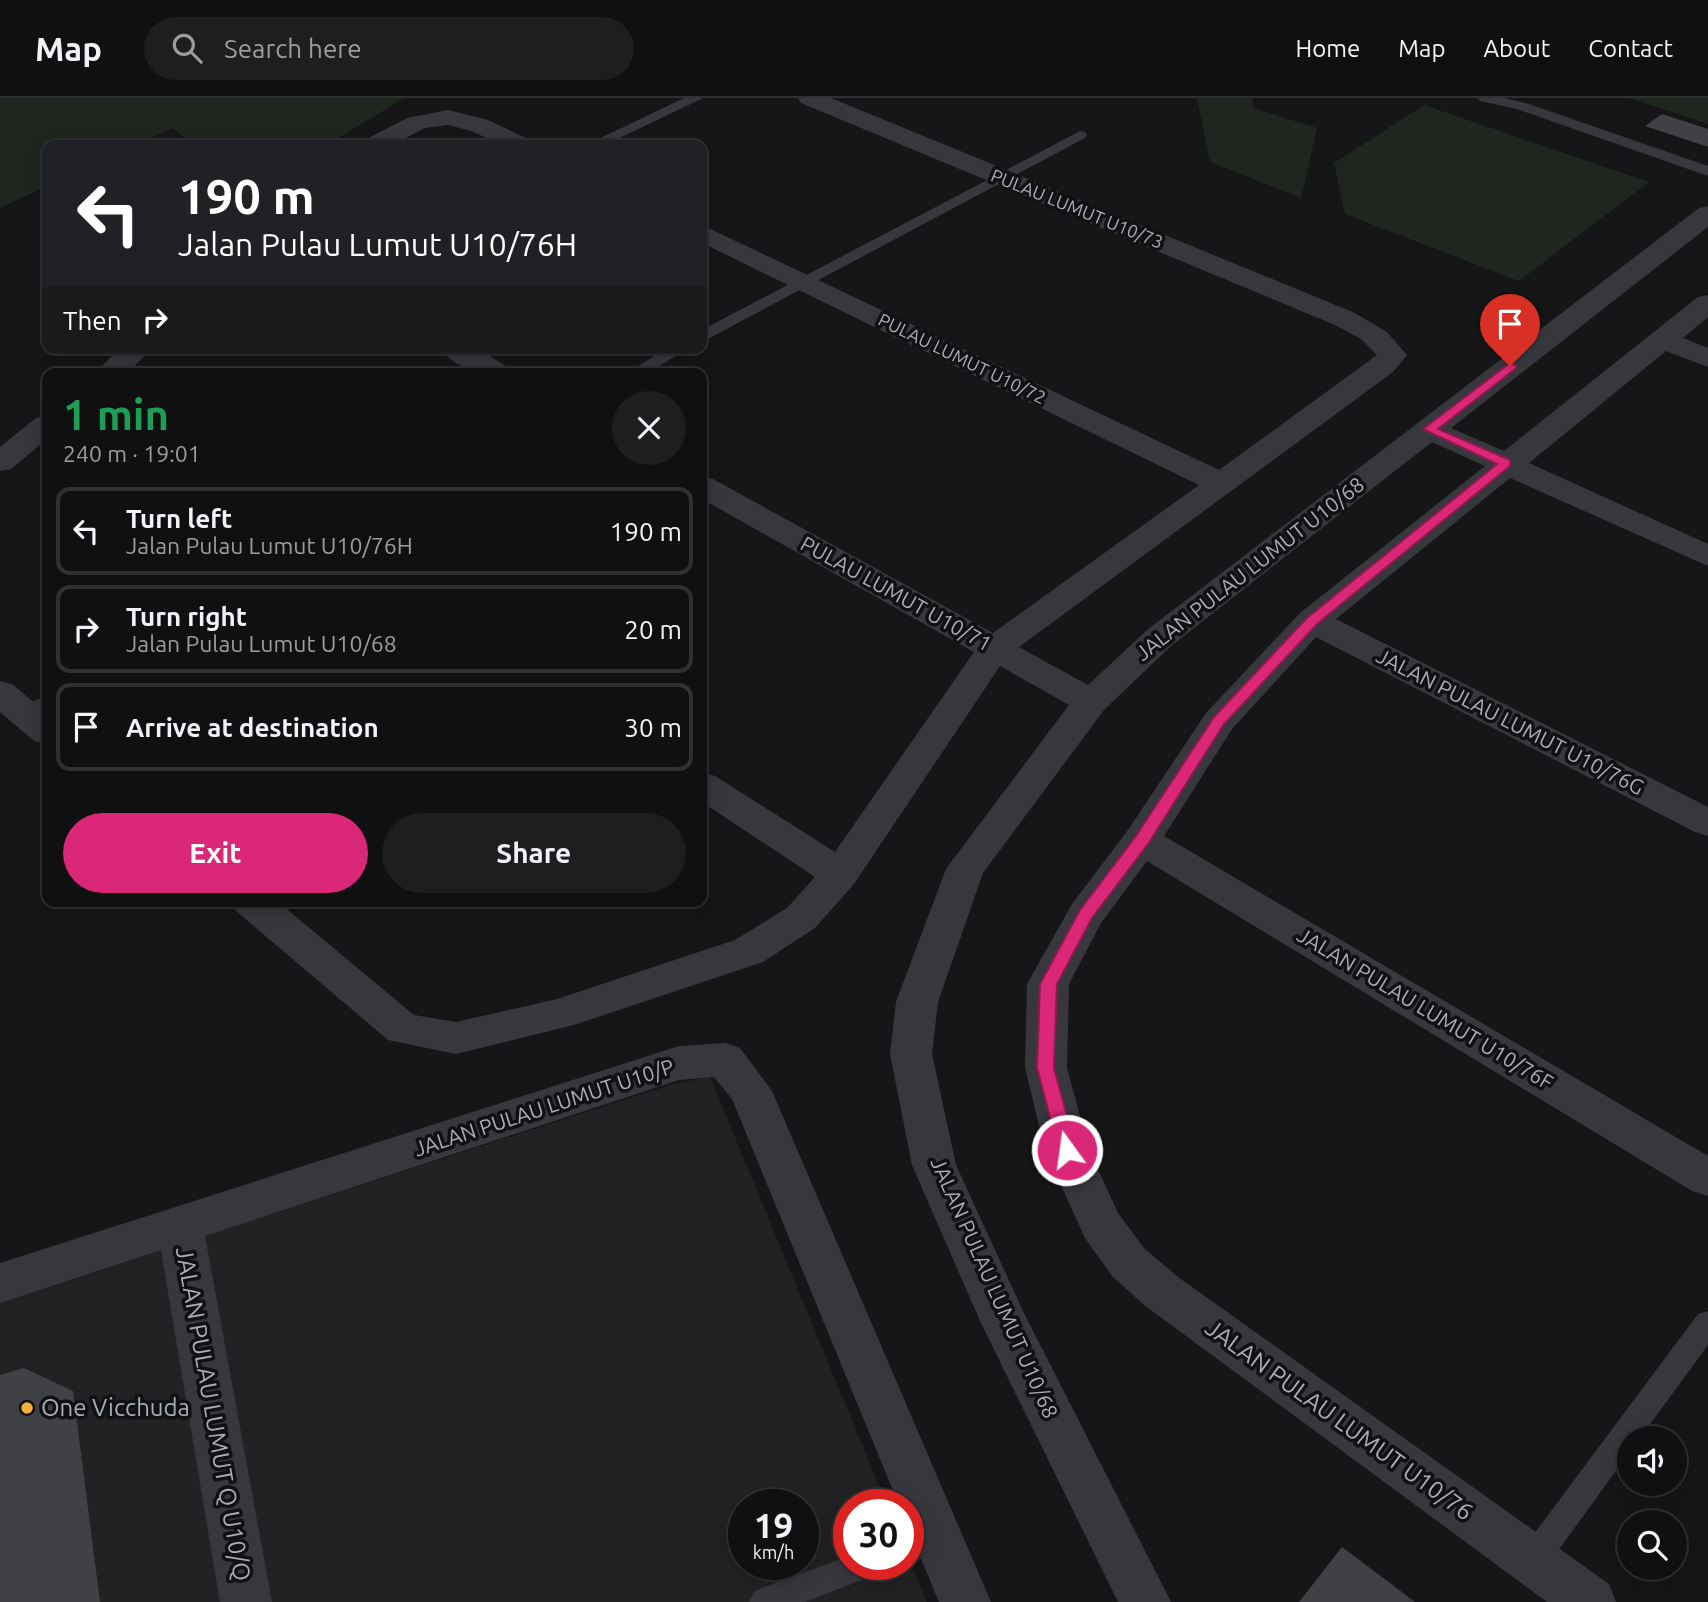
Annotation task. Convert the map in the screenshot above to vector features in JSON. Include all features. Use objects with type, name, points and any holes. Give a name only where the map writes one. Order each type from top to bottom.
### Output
[{"type":"street","name":"PULAU LUMUT U10/73","points":[[810,98],[1345,319],[1370,331],[1384,343],[1392,355],[1383,366],[1223,484]]},
{"type":"street","points":[[384,140],[418,122],[452,116],[467,119],[511,140]]},
{"type":"street","name":"JALAN PULAU LUMUT U10/68","points":[[1146,1602],[1004,1321],[934,1165],[911,1054],[917,1002],[965,869],[1091,702],[1159,638],[1708,214]]},
{"type":"street","name":"PULAU LUMUT U10/72","points":[[707,235],[1223,484]]},
{"type":"street","name":"JALAN PULAU LUMUT U10/76","points":[[1590,1602],[1161,1291],[1128,1262],[1101,1224],[1067,1150],[1045,1068],[1048,984],[1086,914],[1142,840],[1219,721],[1312,621],[1708,303]]},
{"type":"street","points":[[1663,340],[1708,358]]},
{"type":"street","points":[[116,368],[131,354]]},
{"type":"street","points":[[465,354],[489,368]]},
{"type":"street","points":[[0,461],[42,428]]},
{"type":"street","points":[[1429,429],[1708,555]]},
{"type":"street","points":[[257,907],[403,1029],[456,1038],[559,1014],[749,951],[802,918],[840,874],[995,648],[1223,484]]},
{"type":"street","name":"PULAU LUMUT U10/71","points":[[707,489],[1091,702]]},
{"type":"street","name":"JALAN PULAU LUMUT U10/76G","points":[[1312,621],[1708,823]]},
{"type":"street","points":[[707,788],[840,874]]},
{"type":"street","name":"JALAN PULAU LUMUT U10/76F","points":[[1142,840],[1708,1178]]},
{"type":"street","name":"JALAN PULAU LUMUT U10/P","points":[[0,1283],[678,1063],[725,1060],[750,1091],[902,1489]]},
{"type":"street","name":"JALAN PULAU LUMUT Q U10/Q","points":[[180,1225],[246,1602]]},
{"type":"street","name":"JALAN PULAU LUMUT U10/P","points":[[924,1544],[965,1602]]},
{"type":"lane","points":[[604,140],[696,98]]},
{"type":"lane","points":[[1485,98],[1521,106],[1708,171]]},
{"type":"lane","points":[[707,334],[1080,135]]},
{"type":"lane","points":[[644,368],[670,354]]},
{"type":"lane","points":[[1533,1560],[1708,1323]]},
{"type":"lane","points":[[765,1602],[833,1576]]},
{"type":"shaded area","points":[[0,98],[404,98],[335,140],[188,140],[173,128],[146,140],[42,140],[42,188],[0,208]]},
{"type":"shaded area","points":[[1197,98],[1253,98],[1253,108],[1317,128],[1301,198],[1210,162]]},
{"type":"shaded area","points":[[1629,98],[1708,98],[1708,124]]},
{"type":"shaded area","points":[[1424,105],[1649,182],[1519,281],[1345,214],[1334,163]]},
{"type":"shaded area","points":[[710,1077],[880,1489],[833,1489],[833,1580],[918,1580],[927,1602],[0,1602],[0,1302],[673,1084]]},
{"type":"building","points":[[1662,114],[1708,129],[1708,147],[1645,126]]},
{"type":"building","points":[[24,1368],[73,1391],[100,1602],[0,1602],[0,1375]]},
{"type":"building","points":[[1342,1547],[1415,1602],[1299,1602]]},
{"type":"place","name":"One Vicchuda","points":[[27,1408]]},
{"type":"route","points":[[1067,1150],[1045,1068],[1048,984],[1086,914],[1142,840],[1219,721],[1312,621],[1506,463],[1429,429],[1510,366]]}]
